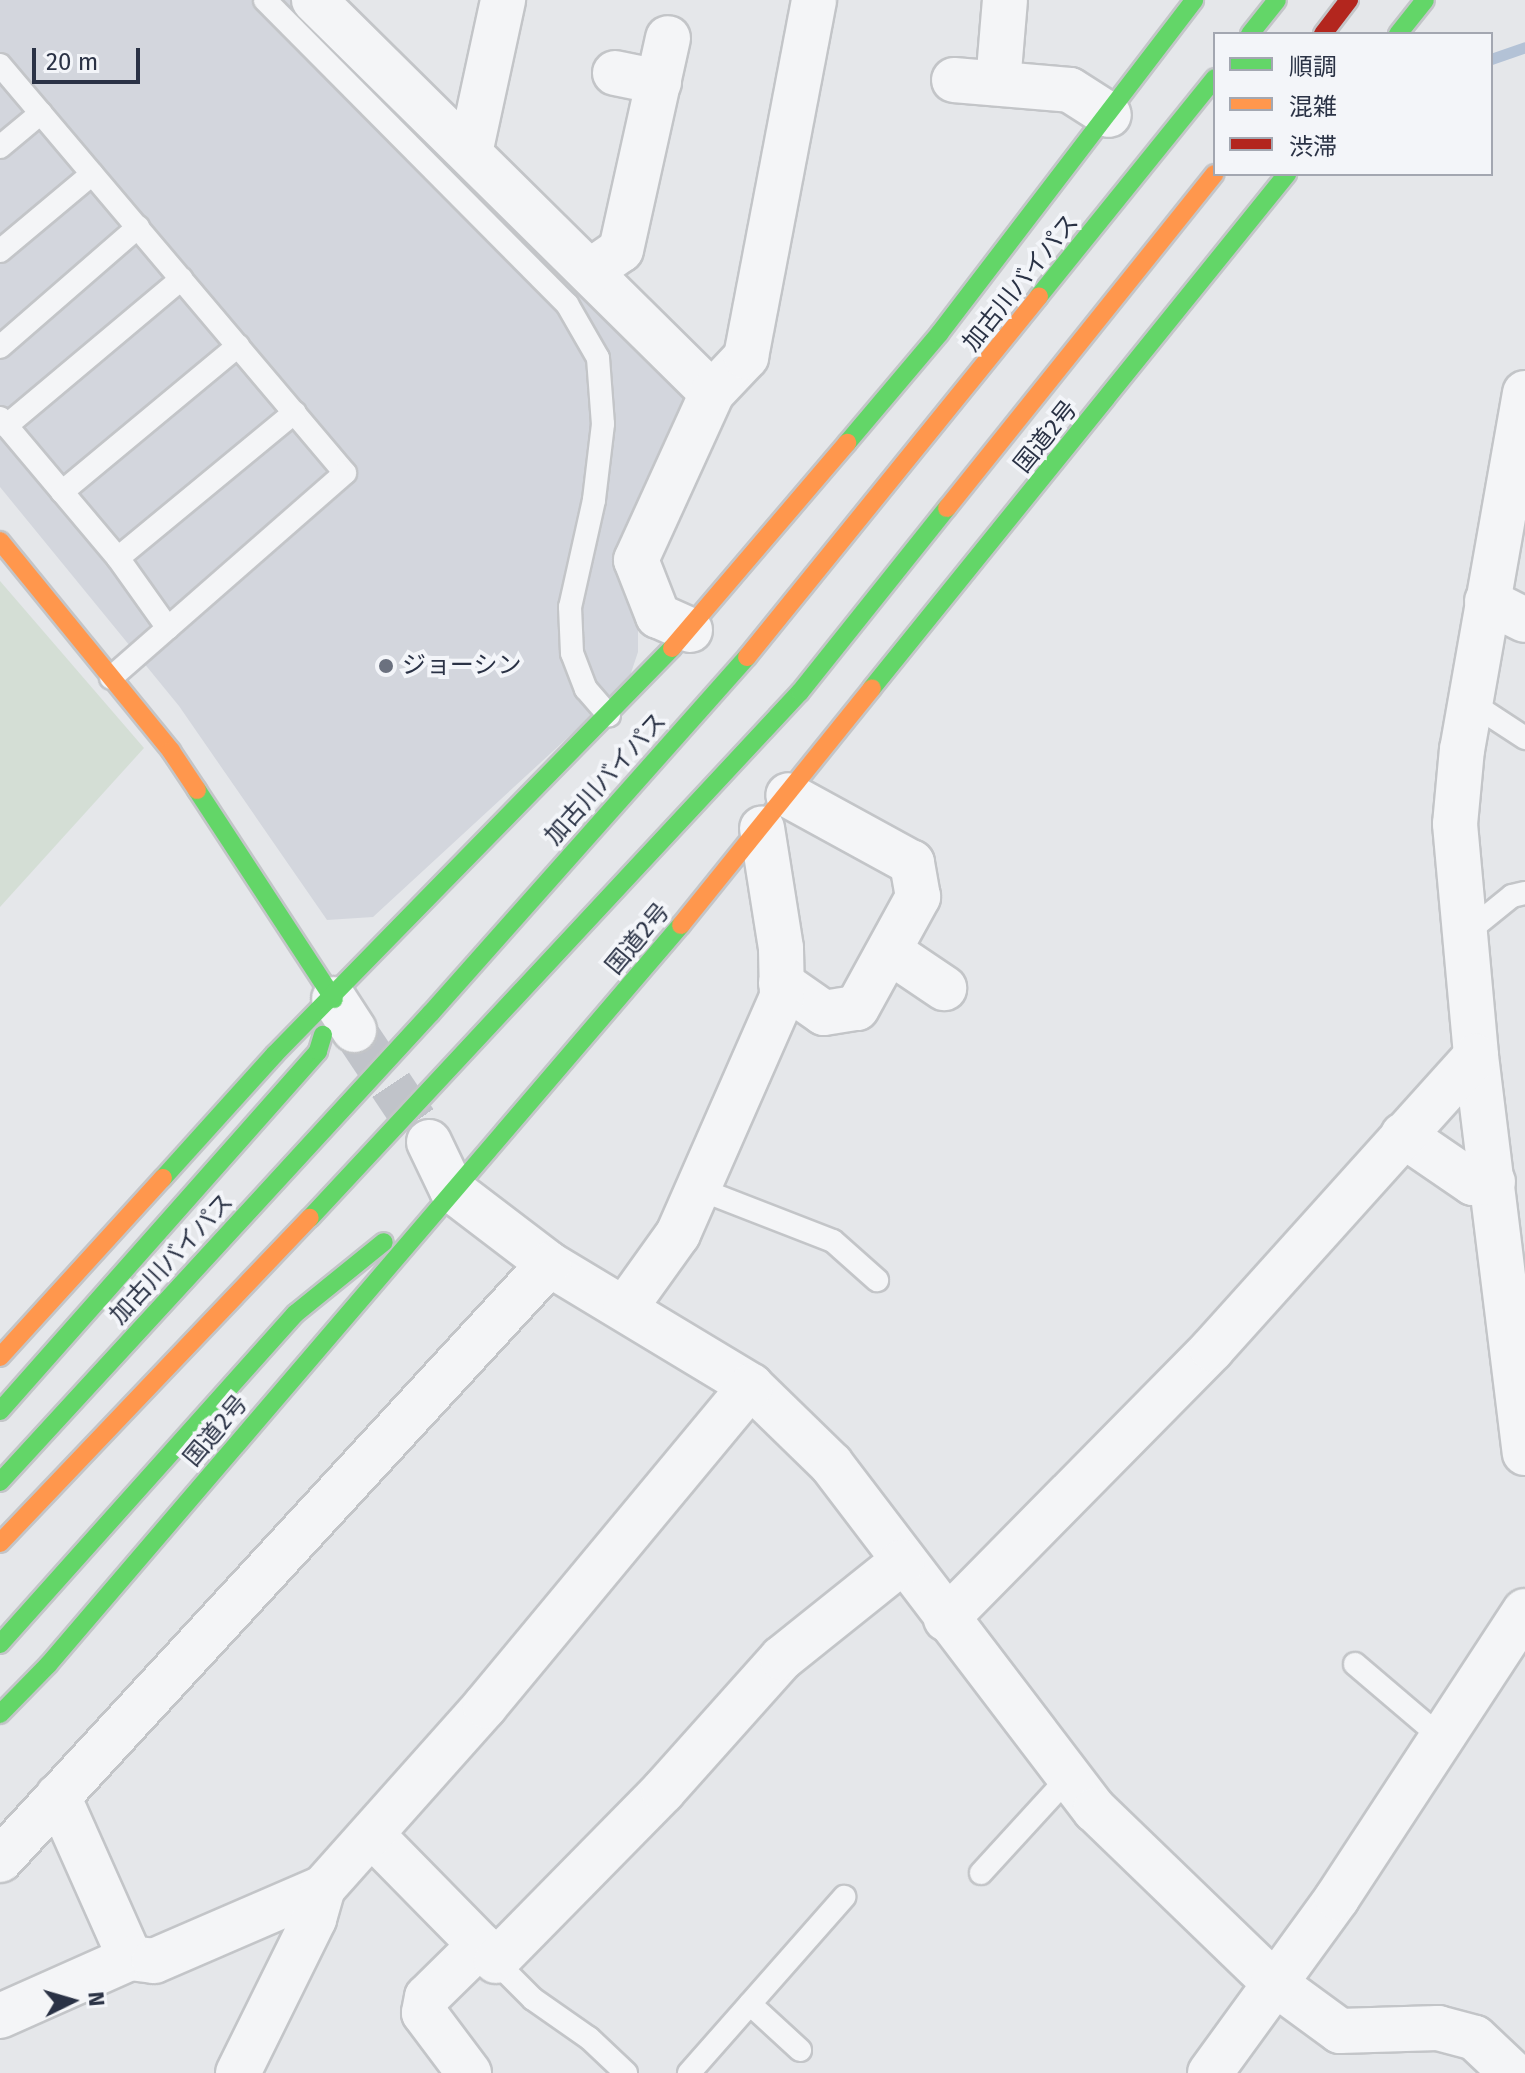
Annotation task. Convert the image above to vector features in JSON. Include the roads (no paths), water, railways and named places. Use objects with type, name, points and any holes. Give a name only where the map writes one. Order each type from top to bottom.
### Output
[{"type":"main road","points":[[0,1411],[318,1051],[344,1014],[609,715],[690,630],[939,334],[1194,0]]},
{"type":"main road","points":[[1252,32],[1277,0]]},
{"type":"main road","points":[[1325,32],[1349,0]]},
{"type":"main road","points":[[1400,32],[1425,0]]},
{"type":"main road","name":"加古川バイパス","points":[[0,1482],[431,1013],[750,654],[1213,80]]},
{"type":"main road","points":[[0,1543],[436,1086],[800,692],[1213,176]]},
{"type":"main road","name":"国道2号","points":[[0,1714],[48,1665],[762,828],[1285,176]]},
{"type":"main road","points":[[0,541],[171,751],[344,1014]]},
{"type":"main road","points":[[0,1357],[274,1055],[344,1014]]},
{"type":"main road","points":[[0,1644],[295,1314],[452,1190]]},
{"type":"street","points":[[470,153],[503,0]]},
{"type":"street","points":[[690,630],[658,616],[636,560],[712,393],[746,357],[814,0]]},
{"type":"street","points":[[998,83],[1005,0]]},
{"type":"street","points":[[317,1],[592,270],[712,393]]},
{"type":"street","points":[[592,270],[621,250],[668,38]]},
{"type":"street","points":[[615,73],[659,82]]},
{"type":"street","points":[[954,80],[1070,90],[1109,115]]},
{"type":"street","points":[[1525,393],[1506,610],[1470,702],[1455,824],[1476,1056],[1505,1199],[1525,1453]]},
{"type":"street","points":[[781,983],[824,1013],[857,1008],[892,953],[918,897],[912,863],[788,795]]},
{"type":"street","points":[[625,1308],[678,1234],[694,1187],[782,997],[762,828]]},
{"type":"street","points":[[892,953],[944,988]]},
{"type":"street","points":[[946,1619],[1212,1349],[1476,1056]]},
{"type":"street","points":[[1403,1135],[1473,1183],[1505,1199]]},
{"type":"street","points":[[429,1142],[452,1190],[549,1264],[751,1386],[831,1464],[902,1562],[1095,1810],[1273,1982],[1340,2031],[1438,2028],[1475,2038],[1512,2073]]},
{"type":"street","points":[[0,1860],[549,1264]]},
{"type":"street","points":[[0,2016],[130,1958],[154,1961],[323,1888],[372,1835],[751,1386]]},
{"type":"street","points":[[469,2073],[424,2013],[427,1997],[488,1953],[663,1791],[782,1658],[902,1562]]},
{"type":"street","points":[[1210,2073],[1273,1982],[1337,1898],[1525,1611]]},
{"type":"street","points":[[58,1796],[130,1958]]},
{"type":"street","points":[[372,1835],[488,1953]]},
{"type":"street","points":[[238,2073],[314,1919],[323,1888]]},
{"type":"lane","points":[[265,0],[567,304],[598,358],[603,424],[594,500],[570,607],[572,653],[586,689],[609,715]]},
{"type":"lane","points":[[0,65],[345,473],[111,678]]},
{"type":"lane","points":[[0,147],[41,113]]},
{"type":"lane","points":[[0,251],[92,174]]},
{"type":"lane","points":[[0,347],[138,227]]},
{"type":"lane","points":[[168,628],[118,558],[3,422],[181,279]]},
{"type":"lane","points":[[62,492],[238,346]]},
{"type":"lane","points":[[118,558],[295,412]]},
{"type":"lane","points":[[1470,702],[1525,738]]},
{"type":"lane","points":[[1465,934],[1512,896],[1525,893]]},
{"type":"lane","points":[[694,1187],[833,1241],[877,1280]]},
{"type":"lane","points":[[1355,1664],[1442,1738]]},
{"type":"lane","points":[[981,1873],[1069,1777]]},
{"type":"lane","points":[[689,2073],[844,1897]]},
{"type":"lane","points":[[488,1953],[533,1999],[589,2038],[626,2073]]},
{"type":"lane","points":[[750,2004],[800,2050]]},
{"type":"waterway","points":[[1493,58],[1525,47]]},
{"type":"tunnel","points":[[354,1030],[429,1142]]},
{"type":"place","name":"ジョーシン","points":[[386,666]]}]
